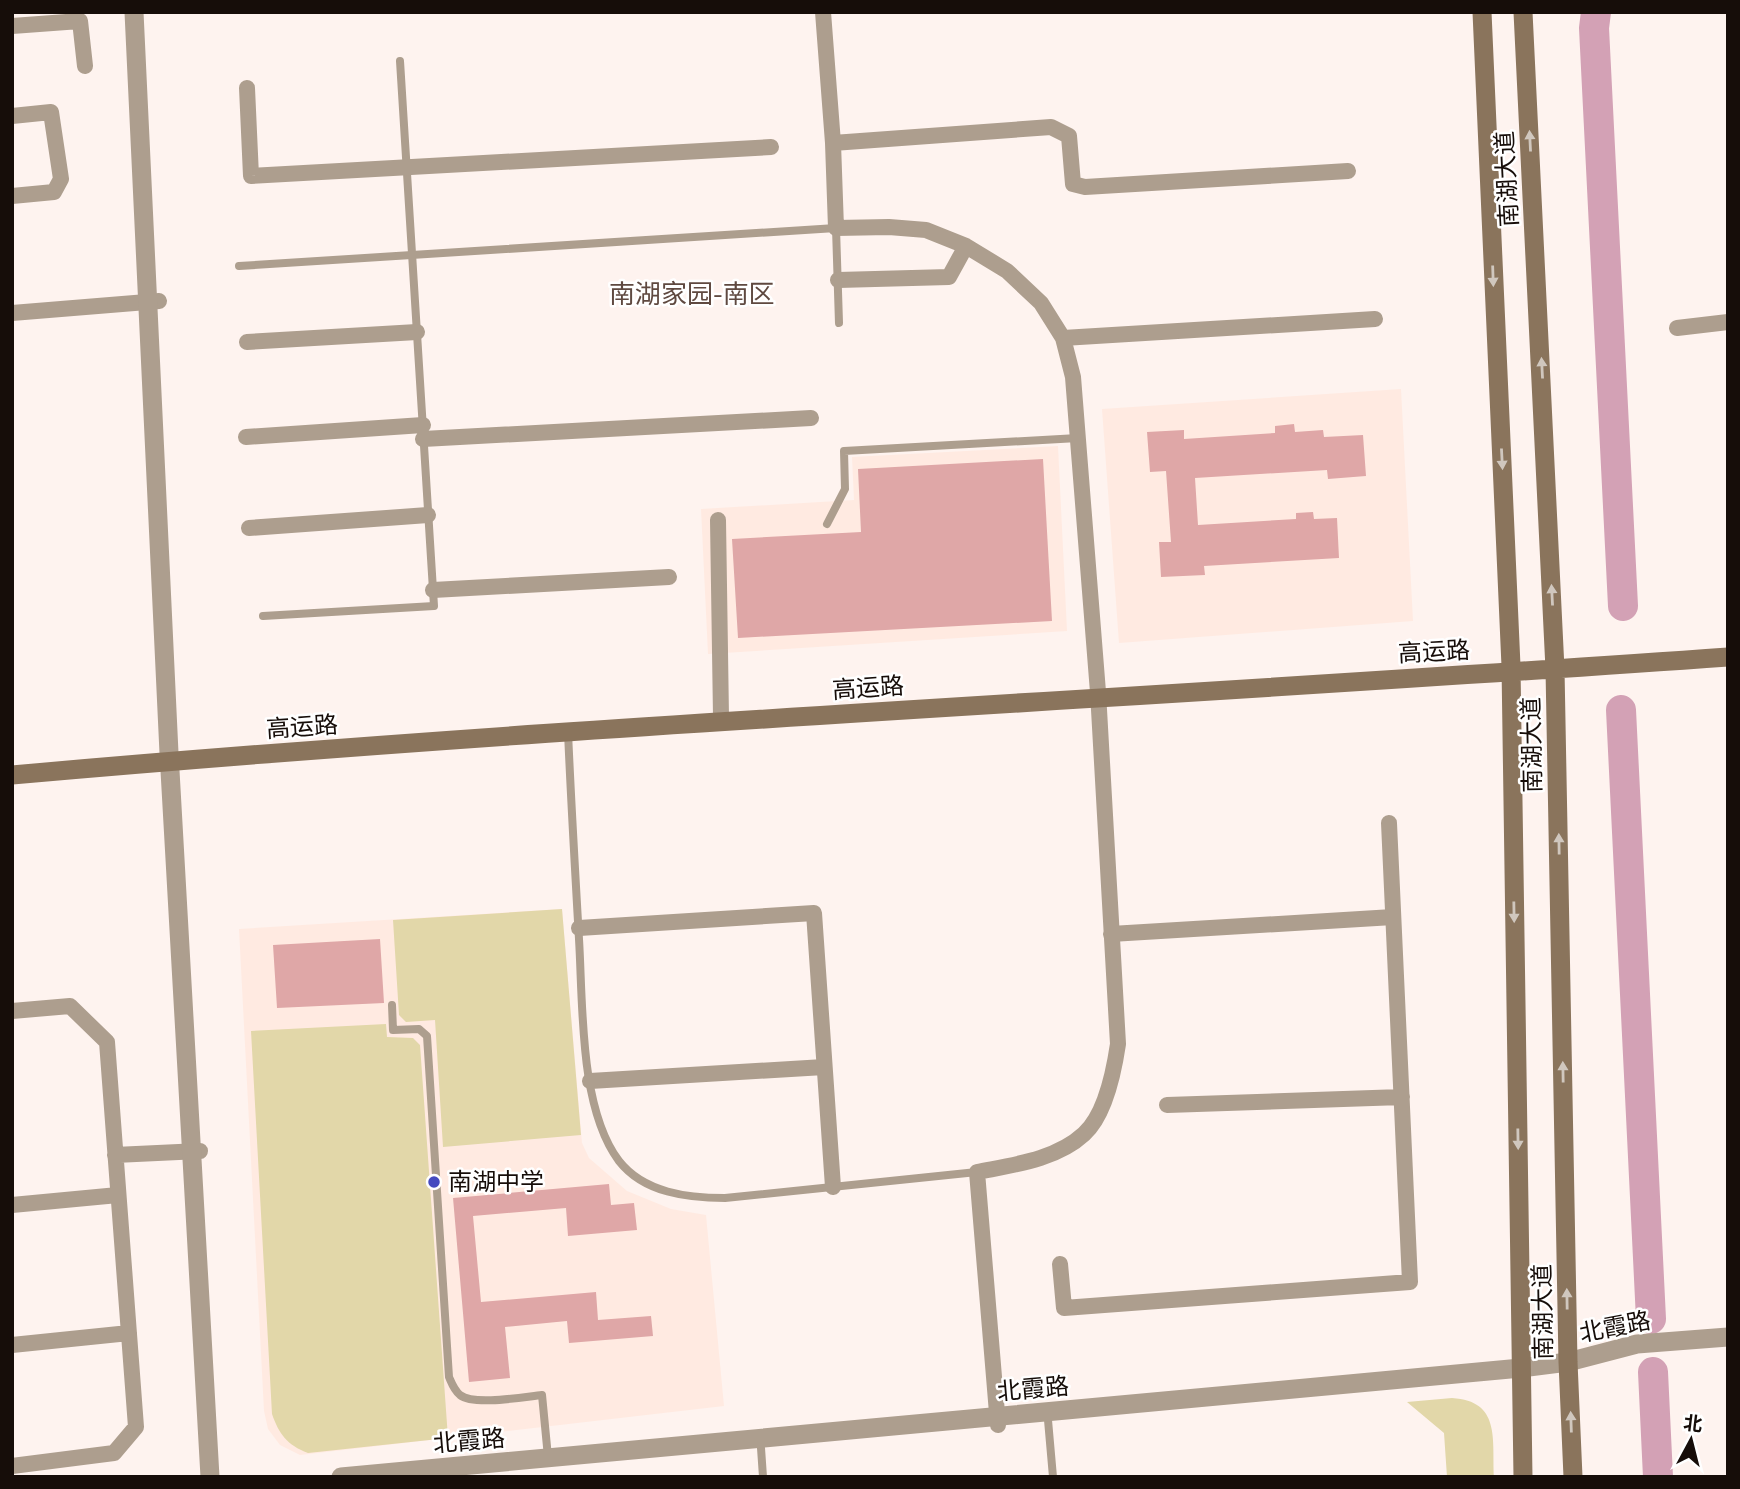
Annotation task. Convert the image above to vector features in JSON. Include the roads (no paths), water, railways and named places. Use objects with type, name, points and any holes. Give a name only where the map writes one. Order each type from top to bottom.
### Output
[{"type":"main road","name":"南湖大道","points":[[1482,12],[1511,669],[1523,1477]]},
{"type":"main road","name":"南湖大道","points":[[1523,12],[1555,666],[1573,1477]]},
{"type":"main road","name":"高运路","points":[[12,768],[1511,669],[1728,652]]},
{"type":"main road","name":"高运路","points":[[1555,666],[1728,657]]},
{"type":"main road","name":"高运路","points":[[568,730],[721,717],[1098,695]]},
{"type":"main road","name":"高运路","points":[[12,775],[175,756]]},
{"type":"street","points":[[134,12],[153,301],[210,1477]]},
{"type":"street","points":[[145,12],[153,301]]},
{"type":"street","points":[[823,12],[834,143],[836,228],[889,226],[926,230],[966,246],[1007,271],[1041,303],[1063,338],[1073,377],[1098,695],[1118,1044],[1113,1074],[1101,1107],[1085,1133],[1059,1150],[1025,1162],[977,1172],[998,1421]]},
{"type":"street","points":[[12,26],[80,21],[85,66]]},
{"type":"street","points":[[247,88],[251,176],[771,147]]},
{"type":"street","points":[[12,116],[51,111],[61,179],[54,192],[12,196]]},
{"type":"street","points":[[834,143],[1052,127],[1069,136],[1073,184],[1084,187],[1348,172]]},
{"type":"street","points":[[838,280],[948,277],[966,246]]},
{"type":"street","points":[[12,313],[153,301]]},
{"type":"street","points":[[1063,338],[1375,318]]},
{"type":"street","points":[[1677,328],[1728,322]]},
{"type":"street","points":[[247,342],[417,332]]},
{"type":"street","points":[[246,437],[811,418]]},
{"type":"street","points":[[249,528],[428,515]]},
{"type":"street","points":[[718,520],[721,717]]},
{"type":"street","points":[[433,590],[670,577]]},
{"type":"street","points":[[1060,1264],[1064,1308],[1410,1282],[1389,823]]},
{"type":"street","points":[[579,928],[814,913],[833,1187]]},
{"type":"street","points":[[1111,934],[1394,917]]},
{"type":"street","points":[[12,1011],[70,1006],[107,1042],[136,1427],[114,1453],[12,1466]]},
{"type":"street","points":[[590,1081],[824,1067]]},
{"type":"street","points":[[1167,1105],[1402,1097]]},
{"type":"street","points":[[116,1155],[196,1151]]},
{"type":"street","points":[[196,1151],[220,1477]]},
{"type":"street","points":[[12,1205],[118,1195]]},
{"type":"street","points":[[12,1345],[129,1333]]},
{"type":"street","name":"北霞路","points":[[1569,1365],[1637,1344],[1728,1337]]},
{"type":"street","name":"北霞路","points":[[341,1477],[761,1448],[998,1421],[1048,1420],[1521,1371],[1569,1365],[1639,1350],[1728,1343]]},
{"type":"street","name":"北霞路","points":[[424,1477],[548,1462],[1521,1371]]},
{"type":"lane","points":[[263,616],[434,606],[400,61]]},
{"type":"lane","points":[[239,266],[836,228],[839,323]]},
{"type":"lane","points":[[827,524],[845,489],[844,451],[1078,438]]},
{"type":"lane","points":[[568,730],[590,1081],[604,1135],[620,1162],[640,1180],[667,1192],[698,1198],[725,1198],[977,1172]]},
{"type":"lane","points":[[392,1004],[393,1030],[419,1029],[427,1036],[449,1377],[454,1389],[463,1398],[477,1401],[542,1395],[548,1462]]},
{"type":"lane","points":[[1048,1420],[1054,1477]]},
{"type":"lane","points":[[761,1448],[763,1477]]},
{"type":"waterway","points":[[1596,12],[1594,28],[1623,606]]},
{"type":"waterway","points":[[1621,710],[1651,1319]]},
{"type":"waterway","points":[[1653,1372],[1658,1477]]},
{"type":"place","name":"南湖中学","points":[[434,1182]]},
{"type":"district","name":"南湖家园-南区","points":[[692,294]]}]
